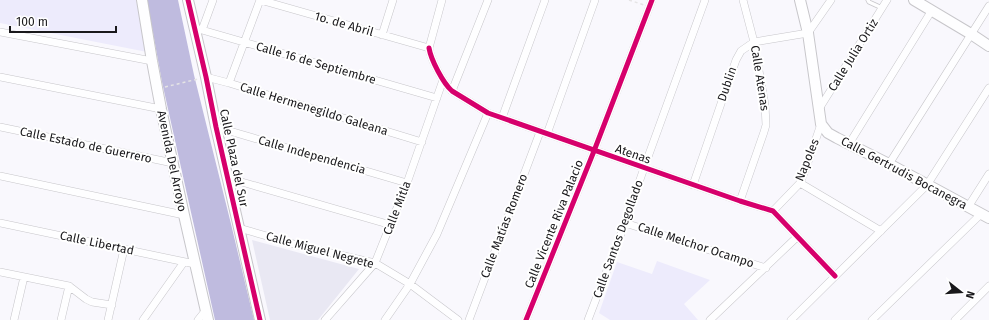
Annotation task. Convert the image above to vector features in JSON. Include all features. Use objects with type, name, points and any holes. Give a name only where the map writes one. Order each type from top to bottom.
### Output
[{"type":"street","name":"Avenida Del Arroyo","points":[[142,0],[152,60],[173,163],[207,315]]},
{"type":"street","name":"Calle Plaza del Sur","points":[[188,0],[198,29],[203,78],[216,127],[260,320]]},
{"type":"street","points":[[198,29],[213,0]]},
{"type":"street","points":[[229,83],[260,0]]},
{"type":"street","name":"1o. de Abril","points":[[260,0],[429,48]]},
{"type":"street","points":[[382,35],[393,0]]},
{"type":"street","points":[[429,48],[442,0]]},
{"type":"street","points":[[452,90],[488,0]]},
{"type":"street","points":[[502,118],[545,0]]},
{"type":"street","name":"Calle Matías Romero","points":[[469,320],[544,133],[595,0]]},
{"type":"street","name":"Calle Santos Degollado","points":[[588,320],[625,223],[705,0]]},
{"type":"street","name":"Calle Atenas","points":[[740,201],[766,124],[765,105],[754,42],[744,0]]},
{"type":"street","points":[[800,0],[808,33],[821,124]]},
{"type":"street","points":[[754,42],[808,33],[831,0]]},
{"type":"street","name":"Calle Julia Ortiz","points":[[819,109],[887,0]]},
{"type":"street","points":[[914,0],[989,46]]},
{"type":"street","name":"Calle Vicente Riva Palacio","points":[[526,320],[651,4]]},
{"type":"street","points":[[889,164],[989,6]]},
{"type":"street","points":[[849,144],[932,10]]},
{"type":"street","name":"Calle 16 de Septiembre","points":[[198,29],[436,98]]},
{"type":"street","points":[[0,32],[152,60]]},
{"type":"street","name":"Dublin","points":[[692,185],[736,60],[741,51],[754,42]]},
{"type":"street","name":"Atenas","points":[[429,48],[443,80],[448,87],[488,113],[692,185],[773,211]]},
{"type":"street","points":[[0,77],[162,109]]},
{"type":"street","name":"Calle Hermenegildo Galeana","points":[[203,78],[229,83],[422,142]]},
{"type":"street","name":"Calle Mitla","points":[[324,320],[375,263],[407,183],[443,80]]},
{"type":"street","points":[[791,320],[927,185],[989,88]]},
{"type":"street","points":[[385,320],[410,284],[438,234],[488,113]]},
{"type":"street","name":"Calle Gertrudis Bocanegra","points":[[821,124],[828,133],[985,216]]},
{"type":"street","name":"Napoles","points":[[773,211],[800,183],[821,124]]},
{"type":"street","name":"Calle Estado de Guerrero","points":[[0,127],[173,163]]},
{"type":"street","name":"Calle Independencia","points":[[216,127],[407,183]]},
{"type":"street","points":[[968,207],[989,174]]},
{"type":"street","points":[[0,176],[184,216]]},
{"type":"street","points":[[228,178],[391,225]]},
{"type":"street","points":[[800,183],[880,231]]},
{"type":"street","points":[[773,211],[835,276]]},
{"type":"street","points":[[872,320],[985,216]]},
{"type":"street","name":"Calle Libertad","points":[[0,223],[195,264]]},
{"type":"street","name":"Calle Melchor Ocampo","points":[[625,223],[766,268]]},
{"type":"street","name":"Calle Miguel Negrete","points":[[239,228],[302,246],[375,263],[410,284],[458,320]]},
{"type":"street","points":[[710,320],[797,237]]},
{"type":"street","points":[[108,320],[124,249]]},
{"type":"street","points":[[143,320],[184,262]]},
{"type":"street","points":[[0,272],[69,286],[92,302],[112,305]]},
{"type":"street","points":[[14,320],[24,277]]},
{"type":"street","points":[[62,320],[69,286]]},
{"type":"street","points":[[955,320],[989,286]]},
{"type":"street","points":[[797,314],[802,320]]},
{"type":"street","points":[[198,320],[207,315]]},
{"type":"lane","points":[[868,0],[869,2],[882,8]]},
{"type":"path","points":[[629,0],[651,4]]},
{"type":"path","points":[[167,87],[203,78]]},
{"type":"shaded area","points":[[0,0],[136,0],[147,52],[0,23]]},
{"type":"shaded area","points":[[147,0],[178,0],[194,75],[254,320],[215,320],[162,82]]},
{"type":"shaded area","points":[[252,240],[359,269],[318,320],[270,320]]},
{"type":"shaded area","points":[[657,261],[710,280],[684,304],[698,320],[610,320],[599,313],[617,262],[652,274]]},
{"type":"cycle path","points":[[188,0],[260,320]]},
{"type":"cycle path","points":[[526,320],[594,151],[652,0]]},
{"type":"cycle path","points":[[429,48],[441,77],[452,91],[488,113],[740,201],[773,211],[835,276]]}]
